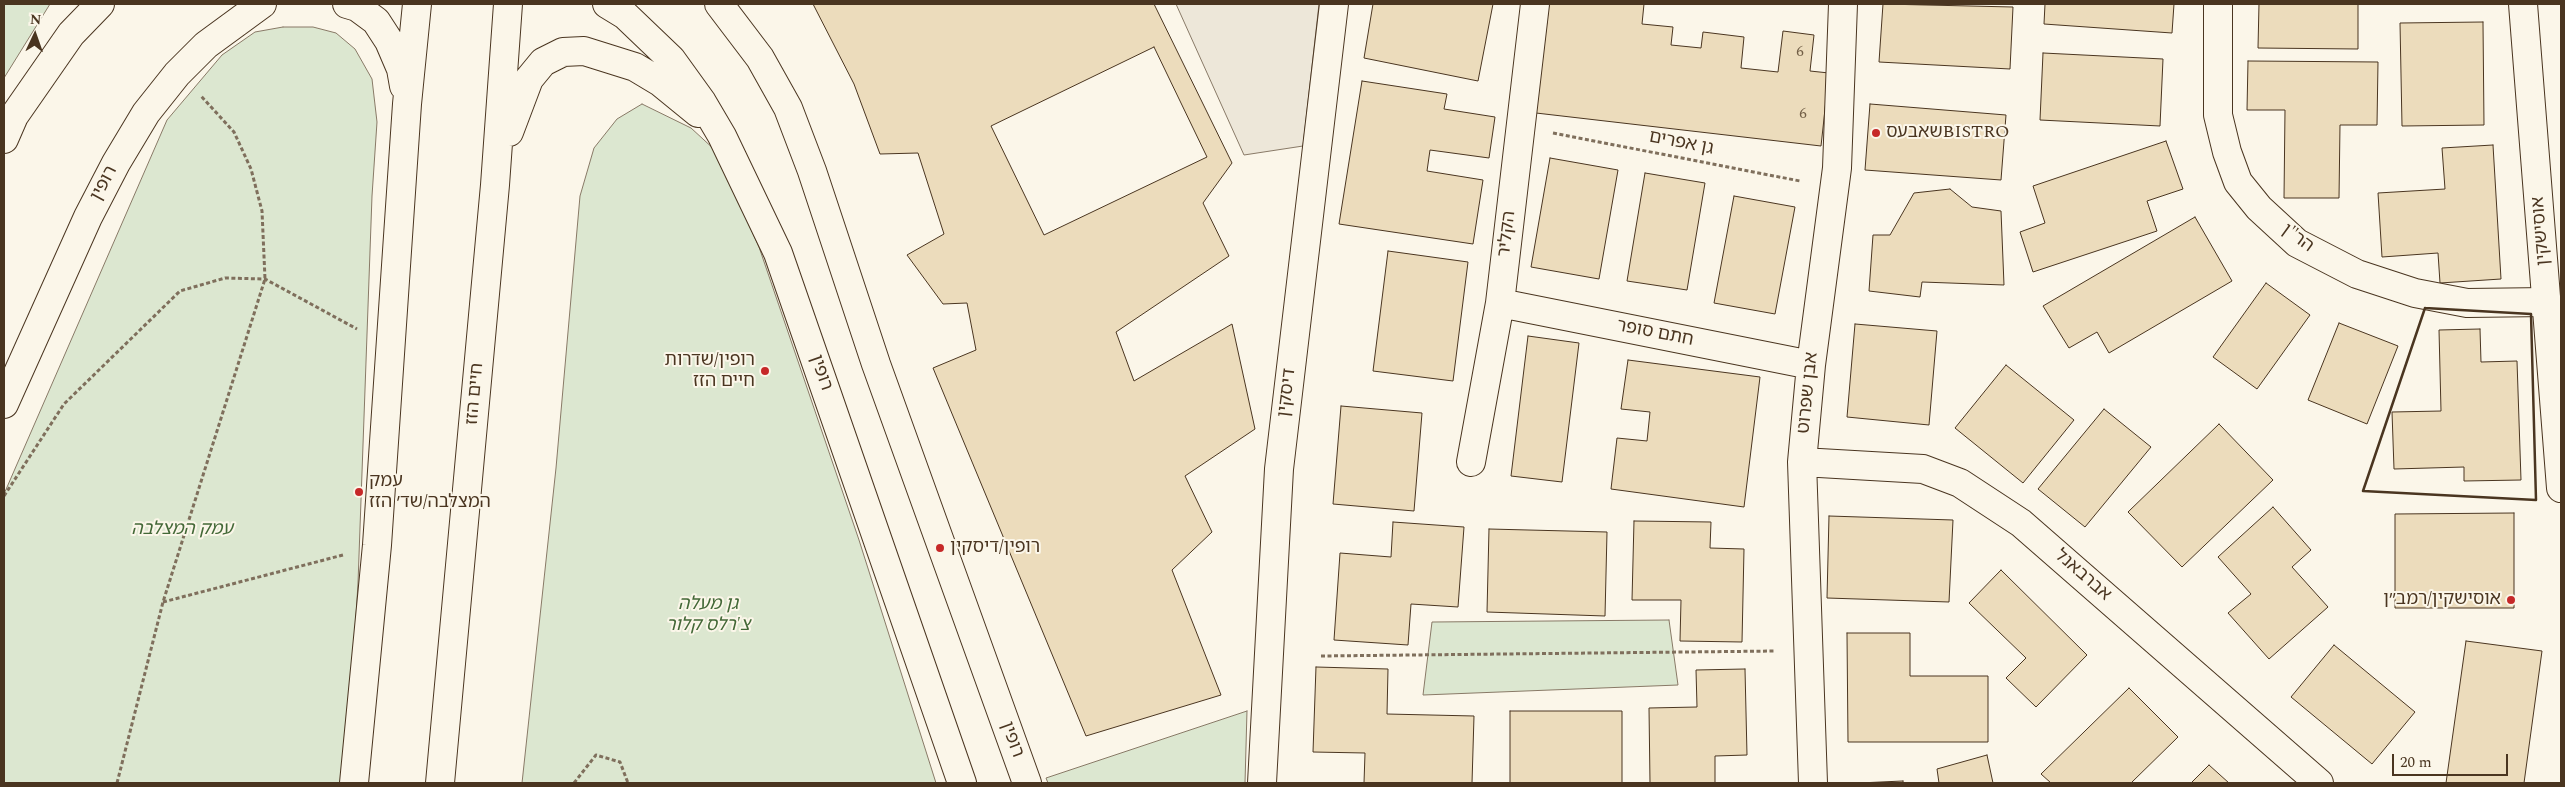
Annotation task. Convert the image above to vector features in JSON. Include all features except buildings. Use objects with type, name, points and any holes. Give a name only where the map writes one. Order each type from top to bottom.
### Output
[{"type":"street","points":[[4,139],[14,116],[72,34],[100,4]]},
{"type":"street","name":"רופין","points":[[4,404],[88,217],[116,163],[146,113],[176,74],[206,45],[262,4]]},
{"type":"street","points":[[240,19],[280,4]]},
{"type":"street","points":[[347,4],[357,7],[376,21],[389,41],[401,68],[407,104]]},
{"type":"street","points":[[354,783],[377,545],[407,104],[417,4]]},
{"type":"street","name":"חיים הזז","points":[[440,783],[495,185],[508,4]]},
{"type":"street","name":"רופין","points":[[607,4],[625,15],[671,59],[722,136],[778,253],[962,783]]},
{"type":"street","name":"רופין","points":[[720,4],[760,58],[788,108],[815,180],[876,364],[1027,783]]},
{"type":"street","name":"דיסקין","points":[[1262,783],[1279,469],[1334,4]]},
{"type":"street","name":"הקליר","points":[[1471,462],[1500,303],[1535,4]]},
{"type":"street","name":"אבן שפרוט","points":[[1813,783],[1802,462],[1811,365],[1835,188],[1843,4]]},
{"type":"street","name":"הר\"ן","points":[[2218,4],[2218,115],[2227,152],[2238,182],[2259,208],[2297,244],[2357,274],[2415,293],[2467,304],[2547,302]]},
{"type":"street","name":"אוסישקין","points":[[2523,4],[2547,302],[2556,373],[2561,488]]},
{"type":"street","points":[[495,185],[506,142],[529,79],[543,62],[563,52],[584,51],[635,67],[686,102],[722,136]]},
{"type":"street","name":"חתם סופר","points":[[1500,303],[1811,365]]},
{"type":"street","name":"אברבאנל","points":[[1802,462],[1923,469],[1960,483],[2021,523],[2319,783]]},
{"type":"path","points":[[117,783],[163,602],[265,278],[262,211],[251,169],[234,132],[196,89]]},
{"type":"path","name":"גן אפרים","points":[[1521,127],[1835,188]]},
{"type":"path","points":[[4,496],[64,404],[180,292],[225,278],[265,278],[391,348]]},
{"type":"path","points":[[163,602],[377,545]]},
{"type":"path","points":[[1321,656],[1809,650]]},
{"type":"path","points":[[574,783],[596,755],[620,762],[628,783]]},
{"type":"green space","points":[[4,4],[50,4],[4,78]]},
{"type":"green space","name":"עמק המצלבה","points":[[283,27],[313,27],[336,33],[355,49],[372,79],[377,122],[372,196],[358,583],[346,783],[4,783],[4,494],[167,120],[222,55],[255,32]]},
{"type":"green space","name":"גן מעלה צ'רלס קלור","points":[[642,104],[691,128],[716,151],[759,247],[859,540],[936,783],[522,783],[556,468],[580,196],[594,148],[617,119]]},
{"type":"green space","points":[[1669,620],[1678,685],[1423,695],[1432,622]]},
{"type":"green space","points":[[1247,711],[1245,783],[1048,783],[1046,778]]},
{"type":"shaded area","points":[[1176,4],[1319,4],[1303,146],[1244,155]]},
{"type":"wall","points":[[2425,308],[2531,314],[2536,500],[2363,491],[2425,308]]},
{"type":"place","name":"שאבעסBISTRO","points":[[1876,133]]},
{"type":"place","name":"רופין/שדרות חיים הזז","points":[[765,371]]},
{"type":"place","name":"עמק המצלבה/שד׳ הזז","points":[[359,492]]},
{"type":"place","name":"רופין/דיסקין","points":[[940,548]]},
{"type":"place","name":"אוסישקין/רמב״ן","points":[[2511,600]]}]
